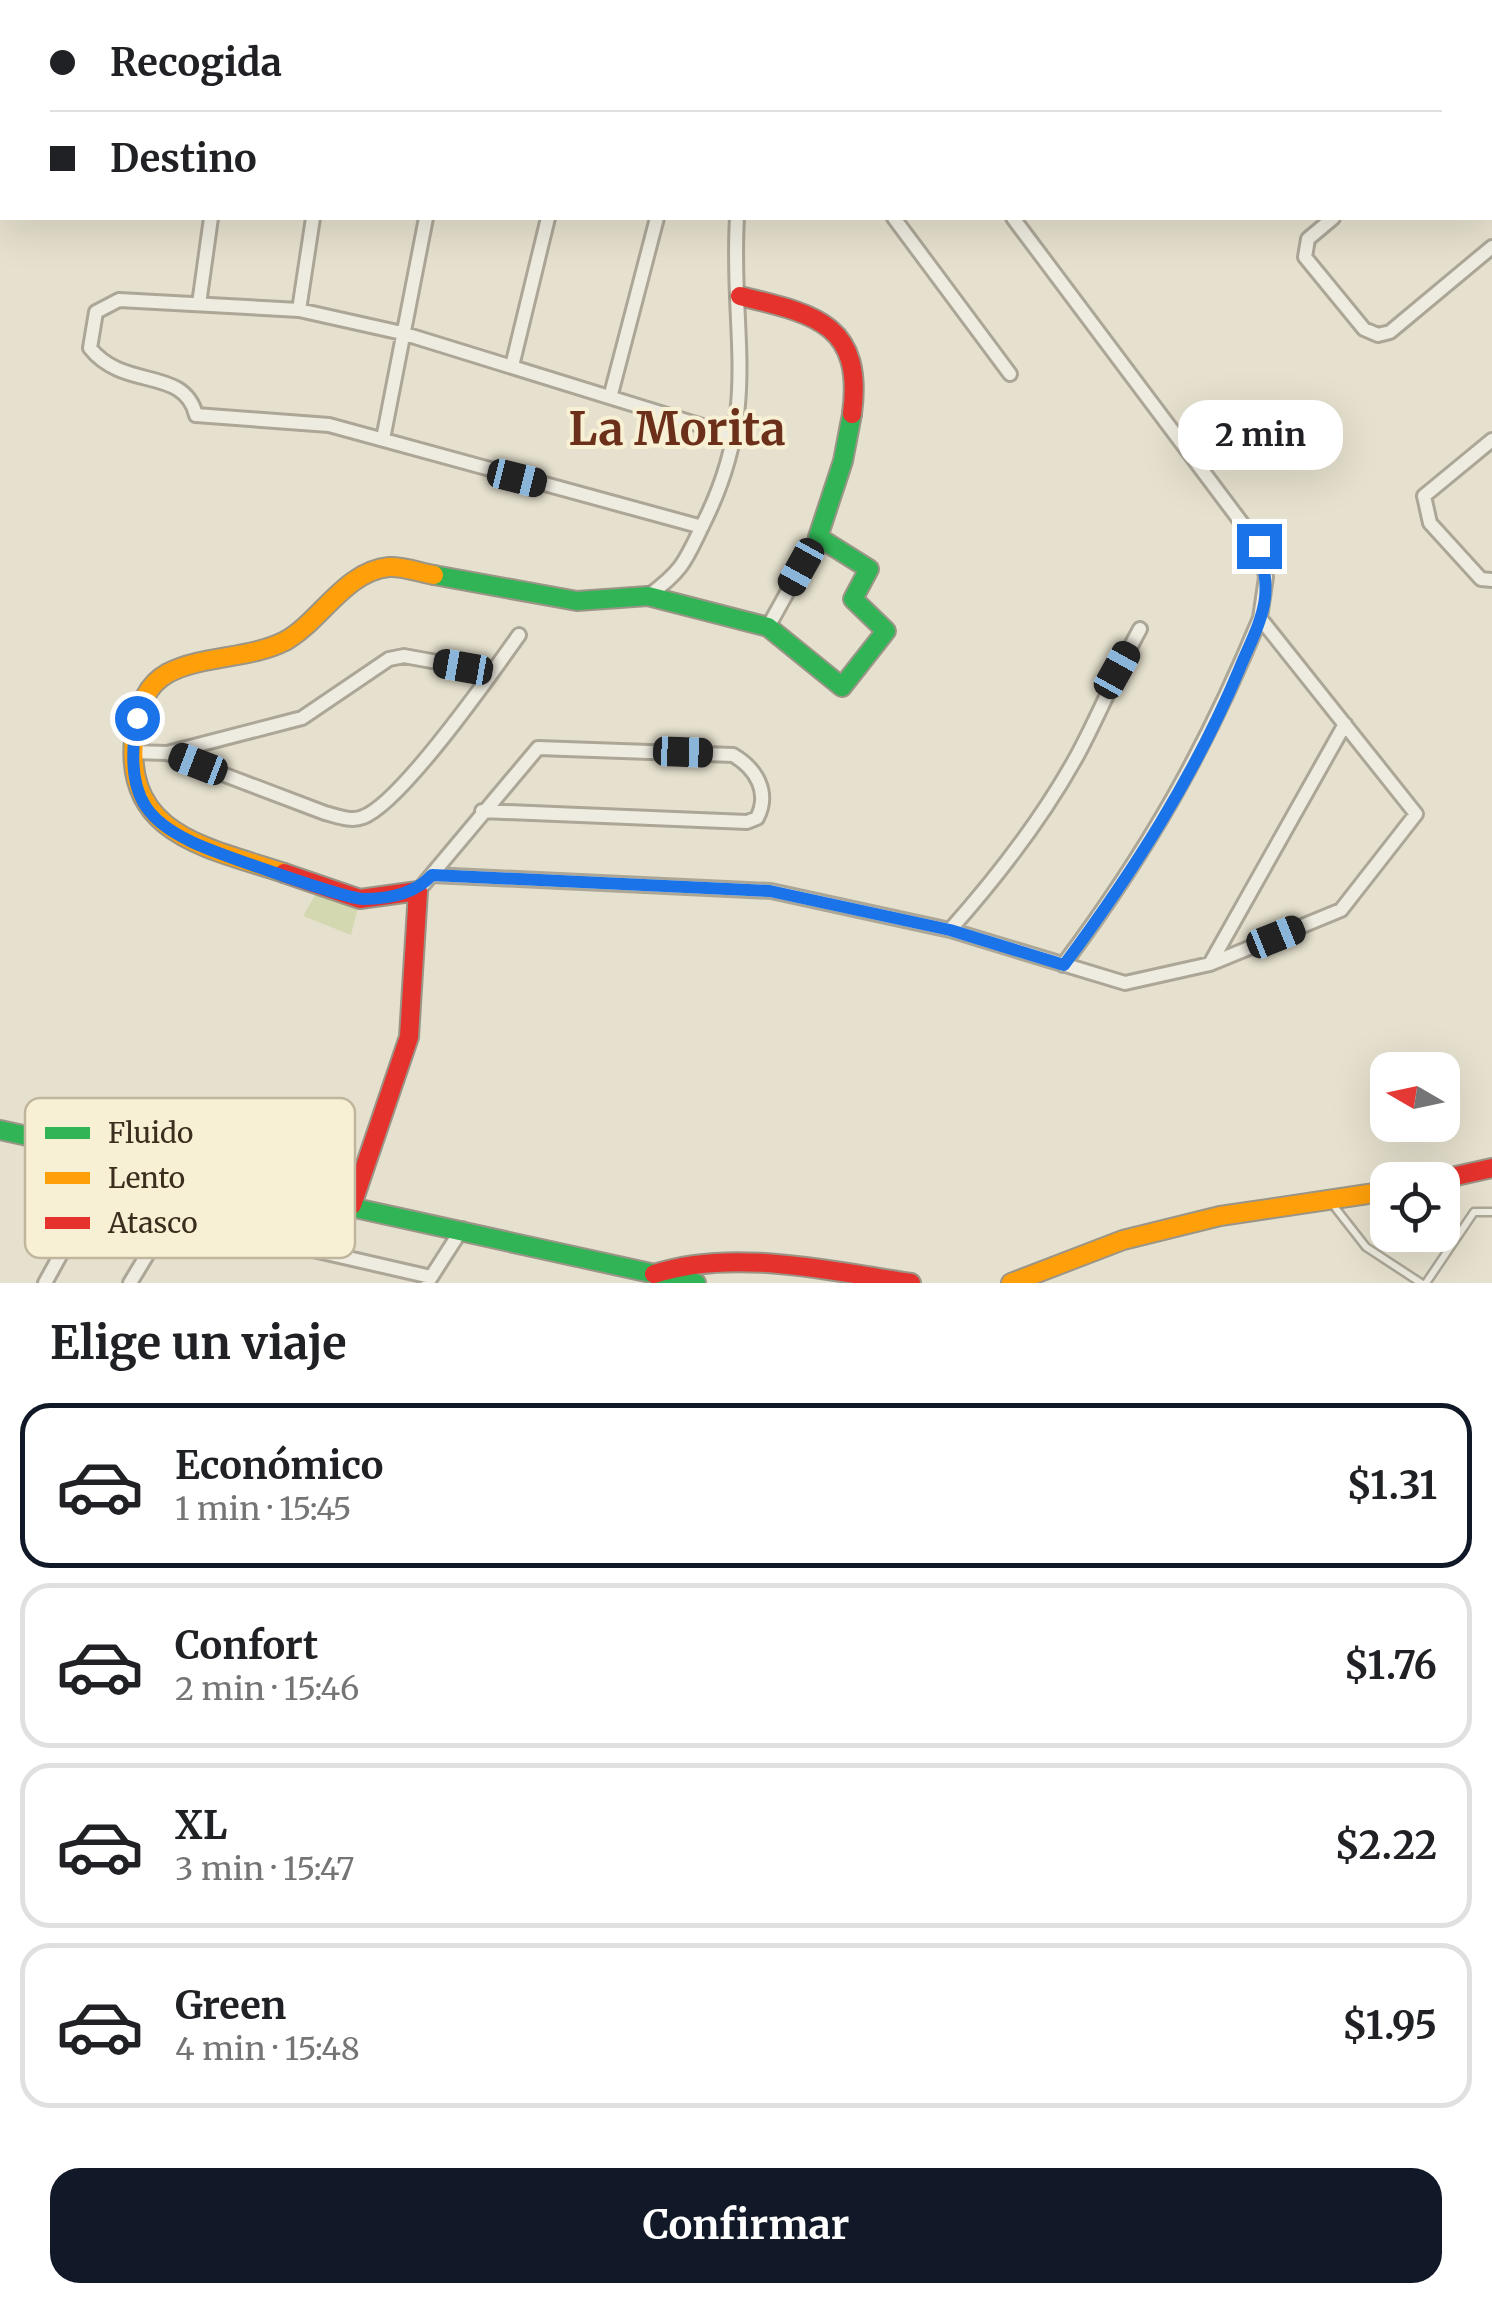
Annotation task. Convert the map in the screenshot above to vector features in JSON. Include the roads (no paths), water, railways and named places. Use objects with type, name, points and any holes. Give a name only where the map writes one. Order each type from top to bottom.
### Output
[{"type":"main road","points":[[355,1196],[409,1037],[418,891],[360,899],[190,842],[161,824],[144,806],[132,752],[137,718],[148,690],[168,673],[285,640],[350,585],[388,567],[578,601],[648,596],[768,627],[842,687],[886,631],[852,599],[869,569],[818,536],[849,438],[853,369],[848,350],[832,327],[740,296]]},
{"type":"main road","points":[[0,1130],[25,1135]]},
{"type":"main road","points":[[1460,1175],[1492,1168]]},
{"type":"main road","points":[[1011,1283],[1140,1236],[1220,1216],[1370,1194]]},
{"type":"main road","points":[[355,1206],[696,1283]]},
{"type":"main road","points":[[654,1274],[672,1266],[777,1266],[911,1283]]},
{"type":"street","points":[[198,304],[211,220]]},
{"type":"street","points":[[299,310],[313,220]]},
{"type":"street","points":[[383,439],[426,220]]},
{"type":"street","points":[[512,366],[548,220]]},
{"type":"street","points":[[611,394],[656,220]]},
{"type":"street","points":[[648,596],[679,574],[702,527],[735,436],[742,388],[737,220]]},
{"type":"street","points":[[895,220],[1010,374]]},
{"type":"street","points":[[1014,220],[1259,546],[1266,578],[1260,618],[1222,711],[1176,800],[1123,885],[1064,965]]},
{"type":"street","points":[[1330,220],[1308,238],[1306,256],[1364,329],[1378,335],[1390,332],[1492,247]]},
{"type":"street","points":[[702,527],[329,426],[196,415],[192,400],[182,388],[119,374],[104,366],[90,348],[96,312],[118,300],[299,310],[402,333],[611,394],[735,436]]},
{"type":"street","points":[[1492,440],[1424,496],[1430,522],[1480,579],[1492,580]]},
{"type":"street","points":[[768,627],[818,536]]},
{"type":"street","points":[[432,875],[770,891],[950,930],[1124,983],[1210,964],[1341,910],[1416,814],[1260,618]]},
{"type":"street","points":[[950,930],[993,881],[1041,814],[1078,754],[1140,629]]},
{"type":"street","points":[[167,753],[325,814],[349,820],[364,817],[398,789],[519,635]]},
{"type":"street","points":[[132,752],[167,753],[302,718],[388,659],[404,656],[492,672]]},
{"type":"street","points":[[1210,964],[1345,724]]},
{"type":"street","points":[[418,891],[482,811],[538,748],[733,755],[758,780],[764,801],[757,818],[748,822],[482,811]]},
{"type":"street","points":[[339,1258],[429,1280],[462,1229]]},
{"type":"street","points":[[44,1283],[58,1258]]},
{"type":"street","points":[[130,1283],[145,1258]]},
{"type":"lane","points":[[1329,1200],[1366,1248],[1424,1283],[1474,1212],[1492,1212]]},
{"type":"district","name":"La Morita","points":[[677,429]]}]
